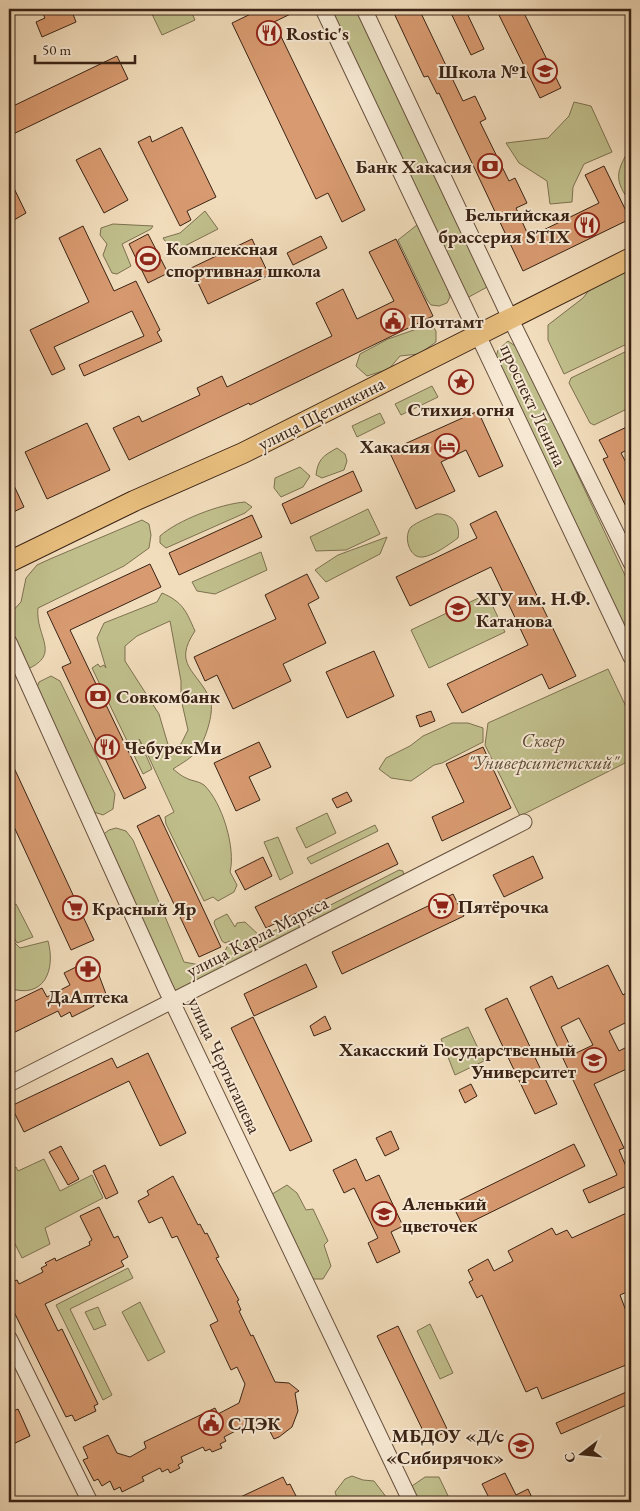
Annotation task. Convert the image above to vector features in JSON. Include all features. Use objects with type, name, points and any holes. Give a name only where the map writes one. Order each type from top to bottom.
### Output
[{"type":"main road","name":"улица Щетинкина","points":[[9,562],[134,501],[243,453],[631,258]]},
{"type":"street","name":"проспект Ленина","points":[[323,9],[631,657]]},
{"type":"street","name":"проспект Ленина","points":[[364,9],[510,318],[631,563]]},
{"type":"street","name":"улица Чертыгашева","points":[[9,642],[172,1002],[411,1502]]},
{"type":"street","name":"улица Карла Маркса","points":[[9,1084],[524,822]]},
{"type":"street","points":[[9,1338],[90,1502]]},
{"type":"green space","points":[[190,9],[195,20],[162,35],[150,10]]},
{"type":"green space","points":[[327,9],[356,9],[489,286],[467,298]]},
{"type":"green space","points":[[574,102],[591,106],[612,152],[584,164],[573,187],[572,202],[550,204],[547,181],[519,163],[506,143],[548,138],[569,116]]},
{"type":"green space","points":[[631,148],[631,200],[623,192],[619,174],[622,163]]},
{"type":"green space","points":[[205,211],[218,229],[173,252],[163,238],[180,233]]},
{"type":"green space","points":[[113,224],[153,226],[151,229],[122,244],[131,266],[117,274],[112,273],[103,255],[107,244],[100,235],[101,228]]},
{"type":"green space","points":[[417,225],[447,286],[450,297],[447,303],[439,306],[431,305],[427,300],[398,240]]},
{"type":"green space","points":[[631,269],[631,342],[564,374],[548,340],[548,325],[583,298],[593,285]]},
{"type":"green space","points":[[431,324],[436,331],[436,342],[419,354],[400,356],[389,369],[367,376],[356,366],[360,354],[388,339]]},
{"type":"green space","points":[[508,341],[518,348],[631,588],[631,644],[496,357],[498,350]]},
{"type":"green space","points":[[631,349],[631,407],[594,425],[590,423],[569,383],[571,378]]},
{"type":"green space","points":[[432,386],[438,397],[401,415],[395,404]]},
{"type":"green space","points":[[380,413],[385,423],[357,437],[352,426]]},
{"type":"green space","points":[[337,448],[345,454],[347,461],[344,470],[322,478],[316,475],[322,458]]},
{"type":"green space","points":[[300,467],[310,476],[303,487],[281,497],[274,488],[275,478]]},
{"type":"green space","points":[[245,502],[252,507],[245,513],[166,548],[160,543],[160,536],[177,524],[224,506]]},
{"type":"green space","points":[[368,509],[380,534],[346,550],[316,551],[310,537]]},
{"type":"green space","points":[[436,514],[446,515],[454,520],[458,528],[458,538],[432,554],[418,557],[411,551],[409,546],[409,531],[413,525]]},
{"type":"green space","points":[[142,520],[149,524],[151,535],[149,548],[124,566],[38,608],[38,619],[45,652],[42,659],[23,671],[9,632],[9,615],[21,602],[26,578],[37,565]]},
{"type":"green space","points":[[387,537],[380,554],[326,582],[315,570],[338,555]]},
{"type":"green space","points":[[261,552],[267,570],[215,594],[197,591],[192,582]]},
{"type":"green space","points":[[162,593],[169,596],[183,608],[189,618],[195,631],[189,642],[186,660],[210,699],[209,723],[200,747],[191,757],[173,769],[184,777],[204,785],[211,793],[222,814],[231,851],[230,872],[237,885],[234,892],[218,901],[213,897],[204,901],[166,824],[165,817],[174,812],[146,751],[139,739],[152,769],[143,774],[92,668],[98,664],[100,667],[104,665],[106,668],[97,638],[104,623],[157,602]],"holes":[[[170,621],[181,681],[181,699],[188,730],[181,744],[169,748],[159,714],[125,661],[125,646],[137,636]]]},
{"type":"green space","points":[[487,594],[505,632],[429,668],[411,630]]},
{"type":"green space","name":"Сквер \"Университетский\"","points":[[608,669],[631,717],[631,760],[520,816],[485,745],[488,723]]},
{"type":"green space","points":[[51,676],[60,681],[115,794],[113,809],[103,815],[91,811],[35,693],[39,682]]},
{"type":"green space","points":[[452,723],[468,723],[483,728],[483,742],[442,763],[434,765],[411,781],[391,778],[379,769],[386,758],[410,746],[423,736]]},
{"type":"green space","points":[[327,813],[336,833],[306,848],[296,828]]},
{"type":"green space","points":[[375,825],[378,831],[311,864],[307,858]]},
{"type":"green space","points":[[116,828],[126,831],[133,840],[184,962],[200,965],[223,955],[230,941],[225,943],[222,941],[214,923],[215,920],[227,914],[235,927],[237,923],[245,922],[261,937],[290,923],[299,925],[299,932],[175,993],[101,836],[109,830]]},
{"type":"green space","points":[[278,837],[293,873],[280,880],[264,842]]},
{"type":"green space","points":[[399,870],[403,871],[404,876],[313,921],[313,914]]},
{"type":"green space","points":[[16,904],[33,937],[17,943],[9,928],[9,907]]},
{"type":"green space","points":[[9,937],[20,948],[48,941],[50,962],[48,972],[45,980],[39,986],[31,990],[21,991],[9,988]]},
{"type":"green space","points":[[468,1027],[484,1061],[455,1075],[441,1039]]},
{"type":"green space","points":[[44,1159],[60,1191],[92,1175],[103,1198],[45,1228],[50,1244],[22,1258],[11,1236],[13,1233],[9,1222],[9,1171],[16,1167],[18,1171]]},
{"type":"green space","points":[[287,1185],[297,1193],[306,1210],[313,1209],[328,1241],[324,1245],[331,1266],[323,1279],[313,1279],[300,1273],[269,1196]]},
{"type":"green space","points":[[128,1268],[133,1278],[70,1309],[112,1395],[103,1400],[56,1305]]},
{"type":"green space","points":[[140,1302],[165,1352],[148,1361],[122,1312]]},
{"type":"green space","points":[[98,1307],[106,1325],[94,1330],[85,1312]]},
{"type":"green space","points":[[430,1324],[453,1373],[440,1379],[417,1331]]},
{"type":"green space","points":[[352,1476],[374,1481],[390,1502],[333,1502],[337,1498],[335,1492],[345,1479]]},
{"type":"green space","points":[[425,1477],[439,1477],[451,1502],[418,1502],[412,1486]]},
{"type":"building","points":[[50,9],[71,9],[76,22],[42,37],[36,22],[45,18],[42,12]]},
{"type":"building","points":[[261,9],[301,9],[274,22],[365,210],[342,222],[328,193],[316,199],[232,23]]},
{"type":"building","points":[[392,9],[419,9],[463,101],[475,96],[486,119],[480,122],[509,181],[515,178],[527,203],[516,208],[529,237],[599,203],[585,175],[604,166],[630,219],[523,271],[439,93],[437,94],[428,76],[424,77]]},
{"type":"building","points":[[449,9],[465,9],[484,49],[471,55]]},
{"type":"building","points":[[496,9],[522,9],[561,88],[540,98]]},
{"type":"building","points":[[117,56],[128,79],[9,136],[9,108]]},
{"type":"building","points":[[182,127],[216,197],[187,211],[191,220],[180,226],[138,142],[150,136],[152,142]]},
{"type":"building","points":[[100,148],[128,200],[104,213],[76,160]]},
{"type":"building","points":[[9,178],[26,213],[9,223]]},
{"type":"building","points":[[83,226],[114,291],[136,281],[160,330],[157,332],[162,341],[84,376],[79,365],[144,336],[132,311],[54,347],[65,369],[52,375],[30,330],[89,302],[59,238]]},
{"type":"building","name":"Комплексная спортивная школа","points":[[148,234],[168,273],[148,283],[129,244]]},
{"type":"building","points":[[321,236],[327,248],[293,265],[287,253]]},
{"type":"building","points":[[252,239],[269,275],[208,304],[191,268]]},
{"type":"building","points":[[396,239],[433,316],[250,405],[249,403],[129,460],[113,428],[139,416],[142,422],[200,395],[197,388],[222,376],[227,387],[332,336],[316,303],[343,289],[357,319],[394,301],[369,252]]},
{"type":"building","name":"Хакасия","points":[[478,411],[503,466],[479,477],[466,450],[441,462],[455,491],[416,509],[389,451]]},
{"type":"building","points":[[87,423],[110,470],[47,499],[25,452]]},
{"type":"building","points":[[631,425],[631,448],[621,453],[631,472],[631,517],[603,459],[608,457],[599,440]]},
{"type":"building","points":[[353,471],[362,491],[291,524],[282,504]]},
{"type":"building","points":[[9,475],[24,507],[9,514]]},
{"type":"building","points":[[496,511],[576,676],[549,689],[542,674],[462,713],[447,684],[528,645],[491,567],[410,606],[396,577],[477,538],[470,524]]},
{"type":"building","points":[[252,515],[262,537],[179,575],[169,553]]},
{"type":"building","points":[[150,564],[161,587],[70,630],[146,788],[124,799],[62,667],[71,663],[47,612]]},
{"type":"building","points":[[307,574],[319,598],[308,604],[326,643],[283,664],[291,681],[233,709],[217,675],[205,681],[194,657],[276,619],[265,595]]},
{"type":"building","points":[[374,651],[394,696],[347,718],[326,672]]},
{"type":"building","points":[[431,711],[435,721],[420,727],[416,716]]},
{"type":"building","points":[[259,742],[271,767],[249,777],[260,800],[236,811],[214,763]]},
{"type":"building","points":[[483,747],[511,808],[442,841],[432,817],[464,802],[446,764]]},
{"type":"building","points":[[9,757],[94,940],[71,950],[9,816]]},
{"type":"building","points":[[347,792],[352,801],[337,808],[332,799]]},
{"type":"building","points":[[159,815],[221,947],[199,957],[137,826]]},
{"type":"building","points":[[388,843],[398,864],[266,928],[255,907]]},
{"type":"building","points":[[533,856],[543,878],[504,897],[493,875]]},
{"type":"building","points":[[263,857],[272,876],[245,890],[235,871]]},
{"type":"building","points":[[453,894],[464,916],[342,974],[332,952]]},
{"type":"building","points":[[86,962],[92,973],[97,970],[106,994],[92,1001],[94,1006],[72,1017],[70,1012],[61,1017],[58,1011],[9,1035],[9,1004],[42,988],[47,997],[70,985],[64,973]]},
{"type":"building","points":[[306,964],[317,987],[254,1016],[244,994]]},
{"type":"building","points":[[608,965],[623,995],[626,993],[631,1004],[631,1020],[609,1031],[619,1051],[631,1045],[631,1067],[594,1084],[624,1148],[619,1150],[628,1171],[631,1169],[631,1184],[589,1203],[583,1190],[617,1175],[530,987],[552,976],[558,989]],"holes":[[[579,1018],[593,1045],[574,1054],[561,1027]]]},
{"type":"building","points":[[507,998],[557,1104],[535,1114],[485,1009]]},
{"type":"building","points":[[325,1016],[331,1029],[314,1036],[310,1026]]},
{"type":"building","points":[[253,1017],[312,1141],[290,1151],[231,1028]]},
{"type":"building","points":[[148,1053],[186,1133],[160,1146],[129,1081],[24,1132],[11,1106],[112,1058],[117,1068]]},
{"type":"building","points":[[471,1084],[477,1096],[465,1103],[459,1090]]},
{"type":"building","points":[[391,1131],[399,1149],[385,1156],[376,1138]]},
{"type":"building","points":[[574,1144],[585,1166],[463,1226],[452,1204]]},
{"type":"building","points":[[61,1146],[79,1179],[68,1185],[49,1152]]},
{"type":"building","points":[[356,1159],[366,1181],[379,1175],[403,1226],[391,1232],[400,1252],[377,1263],[368,1243],[378,1238],[354,1188],[344,1193],[333,1170]]},
{"type":"building","points":[[105,1165],[118,1193],[106,1199],[93,1171]]},
{"type":"building","points":[[173,1176],[198,1225],[200,1224],[205,1234],[207,1233],[219,1257],[216,1258],[239,1300],[237,1301],[241,1310],[239,1311],[251,1336],[253,1335],[275,1382],[289,1383],[299,1391],[295,1393],[298,1411],[292,1427],[279,1437],[274,1439],[265,1422],[248,1431],[245,1426],[224,1437],[226,1441],[220,1444],[222,1448],[212,1452],[210,1449],[205,1451],[203,1447],[181,1457],[183,1462],[178,1465],[180,1468],[170,1473],[168,1469],[162,1472],[160,1468],[142,1477],[144,1481],[122,1492],[120,1487],[114,1490],[110,1481],[102,1486],[98,1479],[94,1481],[83,1460],[88,1458],[83,1447],[108,1435],[117,1453],[130,1457],[146,1448],[144,1442],[215,1408],[218,1414],[239,1403],[245,1384],[237,1367],[231,1370],[210,1325],[218,1321],[177,1236],[172,1238],[162,1217],[149,1223],[138,1201],[149,1195],[147,1191]]},
{"type":"building","points":[[99,1207],[114,1238],[118,1236],[128,1257],[121,1261],[124,1266],[45,1304],[58,1331],[62,1329],[98,1404],[94,1406],[96,1411],[75,1421],[72,1415],[66,1417],[9,1302],[9,1283],[17,1280],[19,1284],[43,1272],[41,1268],[47,1265],[45,1263],[55,1258],[56,1261],[90,1245],[89,1242],[92,1240],[80,1216]]},
{"type":"building","points":[[631,1211],[631,1290],[620,1295],[631,1324],[631,1363],[542,1399],[537,1387],[526,1392],[482,1295],[477,1298],[469,1282],[473,1280],[468,1270],[488,1259],[494,1271],[513,1261],[508,1251],[552,1228],[556,1235],[567,1230],[572,1238]]},
{"type":"building","points":[[398,1326],[448,1431],[428,1441],[377,1336]]},
{"type":"building","points":[[631,1390],[631,1403],[561,1434],[556,1423]]},
{"type":"building","points":[[18,1409],[30,1436],[9,1446],[9,1413]]},
{"type":"building","points":[[505,1473],[516,1495],[528,1489],[534,1502],[491,1502],[482,1484]]},
{"type":"building","points":[[283,1477],[287,1485],[290,1484],[299,1502],[230,1502]]},
{"type":"place","name":"Rostic's","points":[[269,33]]},
{"type":"place","name":"Школа №1","points":[[545,71]]},
{"type":"place","name":"Банк Хакасия","points":[[490,166]]},
{"type":"place","name":"Бельгийская брассерия STIX","points":[[587,225]]},
{"type":"place","name":"Комплексная спортивная школа","points":[[148,259]]},
{"type":"place","name":"Почтамт","points":[[393,321]]},
{"type":"place","name":"Стихия огня","points":[[461,382]]},
{"type":"place","name":"Хакасия","points":[[447,446]]},
{"type":"place","name":"ХГУ им. Н.Ф. Катанова","points":[[458,609]]},
{"type":"place","name":"Совкомбанк","points":[[98,696]]},
{"type":"place","name":"ЧебурекМи","points":[[107,747]]},
{"type":"place","name":"Пятёрочка","points":[[441,906]]},
{"type":"place","name":"Красный Яр","points":[[75,908]]},
{"type":"place","name":"ДаАптека","points":[[88,969]]},
{"type":"place","name":"Хакасский Государственный Университет","points":[[594,1060]]},
{"type":"place","name":"Аленький цветочек","points":[[384,1214]]},
{"type":"place","name":"СДЭК","points":[[211,1423]]},
{"type":"place","name":"МБДОУ «Д/с «Сибирячок»","points":[[521,1446]]}]
